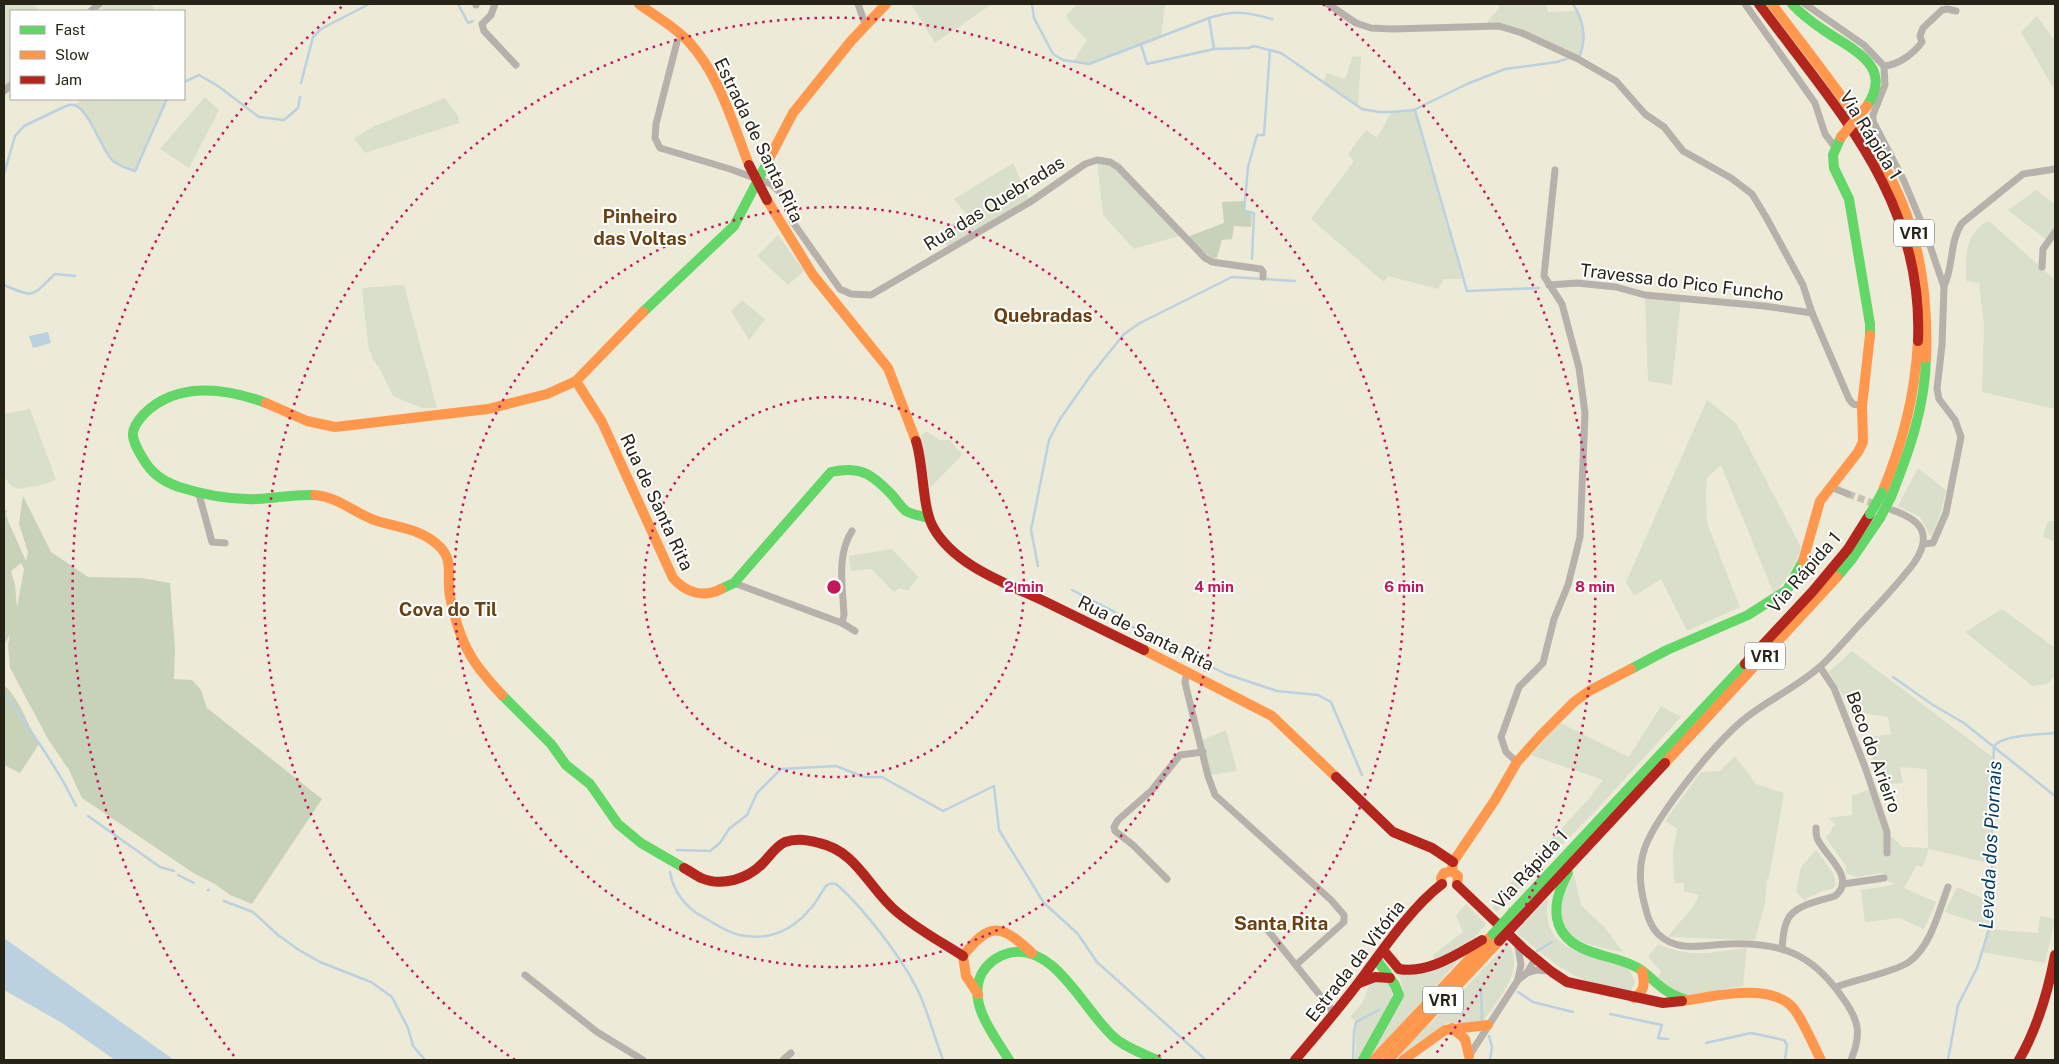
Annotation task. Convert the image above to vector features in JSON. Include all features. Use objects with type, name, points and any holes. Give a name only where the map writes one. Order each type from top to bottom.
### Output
[{"type":"main road","name":"Estrada de Santa Rita","points":[[639,4],[658,20],[682,35],[694,47],[719,93],[749,165],[767,200],[813,275],[888,368],[920,454],[929,518]]},
{"type":"main road","points":[[886,4],[865,24],[793,113],[734,226],[653,302],[576,380],[547,394],[488,408],[335,428],[316,426],[244,395],[205,390],[187,391],[168,396],[152,406],[132,431],[132,438],[154,474],[177,487],[234,498],[251,499],[306,494],[326,496],[368,517],[414,530],[423,535],[445,554],[448,563],[448,588],[452,605],[473,662],[533,728],[554,746],[564,763],[589,783],[611,817],[622,829],[681,866],[710,881],[724,882],[742,878],[760,867],[777,848],[788,842],[806,840],[839,849],[872,883],[890,906],[963,956]]},
{"type":"main road","name":"Via Rápida 1","points":[[1760,4],[1844,118],[1875,166],[1891,200],[1909,254],[1918,315],[1917,373],[1907,427],[1886,495]]},
{"type":"main road","name":"Via Rápida 1","points":[[1515,916],[1578,856],[1832,583],[1852,559],[1912,446],[1921,411],[1926,375],[1928,315],[1920,254],[1911,224],[1882,160],[1851,111],[1772,4]]},
{"type":"main road","points":[[1457,885],[1458,876],[1453,866],[1517,762],[1541,734],[1574,702],[1585,694],[1666,650],[1748,614],[1787,590],[1802,565],[1817,509],[1830,487],[1858,452],[1863,442],[1862,406],[1870,324],[1849,199],[1834,168],[1833,155],[1841,137],[1868,106],[1875,94],[1876,80],[1873,69],[1867,59],[1806,18],[1792,4]]},
{"type":"main road","name":"Rua de Santa Rita","points":[[576,380],[602,422],[673,578],[678,584],[688,590],[702,595],[712,594],[734,583],[830,472],[843,468],[854,468],[870,474],[905,510],[912,514],[929,518],[933,527],[945,542],[963,559],[982,571],[1187,670],[1272,716],[1393,832],[1432,848],[1453,866]]},
{"type":"main road","name":"Via Rápida 1","points":[[1388,1060],[1515,916],[1813,591],[1875,516]]},
{"type":"main road","points":[[1578,856],[1558,893],[1554,911],[1563,936],[1572,944],[1583,949],[1634,965],[1671,994],[1687,1000]]},
{"type":"main road","name":"Estrada da Vitória","points":[[1295,1060],[1335,1014],[1380,954],[1431,892],[1442,884],[1442,876],[1453,866]]},
{"type":"main road","points":[[1442,884],[1450,889],[1457,885]]},
{"type":"main road","points":[[1457,885],[1534,958],[1549,971],[1567,982],[1634,998],[1663,1002],[1749,992],[1767,994],[1778,998],[1794,1009],[1818,1057]]},
{"type":"main road","points":[[1009,1060],[986,1020],[978,994],[966,976],[964,967],[963,956],[983,932],[998,930],[1009,934],[1032,953],[1056,969],[1100,1023],[1117,1040],[1158,1060]]},
{"type":"main road","points":[[1380,954],[1398,969],[1413,971],[1444,960],[1496,937]]},
{"type":"main road","name":"Via Rápida 1","points":[[1374,1060],[1496,937]]},
{"type":"main road","points":[[978,994],[983,971],[1000,954],[1016,951],[1032,953]]},
{"type":"main road","points":[[1363,1060],[1399,995],[1395,983],[1381,968],[1380,954]]},
{"type":"main road","points":[[2019,1060],[2031,1039],[2046,1001],[2055,955]]},
{"type":"main road","points":[[964,967],[983,971]]},
{"type":"main road","points":[[1634,998],[1640,994],[1646,983],[1642,971]]},
{"type":"main road","points":[[1359,983],[1375,977],[1390,978]]},
{"type":"main road","points":[[1404,1060],[1445,1030],[1488,1025]]},
{"type":"main road","points":[[1452,1028],[1462,1034],[1466,1041],[1468,1058]]},
{"type":"street","points":[[482,24],[490,15],[495,4]]},
{"type":"street","points":[[858,4],[865,24]]},
{"type":"street","points":[[1328,4],[1356,23],[1371,28],[1499,26],[1522,33],[1571,56],[1616,81],[1645,114],[1664,127],[1683,151],[1731,178],[1752,194],[1803,285],[1812,314],[1849,400],[1853,404],[1862,406]]},
{"type":"street","points":[[1744,4],[1815,103],[1825,134],[1835,148]]},
{"type":"street","points":[[1806,4],[1864,45],[1884,66],[1885,85],[1873,115],[1873,121],[1890,152],[1922,223],[1944,287]]},
{"type":"street","points":[[1884,66],[1897,62],[1915,51],[1922,42],[1920,36],[1923,28],[1942,10],[1947,8],[1956,11]]},
{"type":"street","points":[[473,22],[482,24]]},
{"type":"street","points":[[482,24],[489,38],[516,66]]},
{"type":"street","points":[[677,42],[656,124],[655,138],[660,148],[759,180]]},
{"type":"street","name":"Rua das Quebradas","points":[[759,180],[771,184],[788,200],[792,221],[840,289],[851,294],[871,295],[1030,202],[1085,164],[1097,160],[1110,162],[1118,167],[1204,258],[1212,262],[1261,269],[1263,277]]},
{"type":"street","points":[[1923,547],[1933,543],[1942,527],[1960,447],[1959,428],[1950,413],[1938,400],[1937,389],[1942,345],[1944,287],[1949,275],[1956,232],[1962,223],[2023,174],[2055,169]]},
{"type":"street","points":[[1517,762],[1506,752],[1501,737],[1519,686],[1543,664],[1554,619],[1568,585],[1580,537],[1585,413],[1579,368],[1562,304],[1544,276],[1554,170]]},
{"type":"street","points":[[2042,267],[2043,249],[2055,232]]},
{"type":"street","name":"Travessa do Pico Funcho","points":[[1549,285],[1577,283],[1616,287],[1645,295],[1764,306],[1812,314]]},
{"type":"street","points":[[1830,487],[1848,494]]},
{"type":"street","points":[[198,492],[212,542],[225,543]]},
{"type":"street","points":[[1846,1060],[1852,1057],[1858,1034],[1856,1019],[1836,987],[1815,966],[1794,953],[1774,946],[1744,944],[1689,947],[1670,942],[1654,929],[1646,912],[1640,887],[1640,868],[1643,851],[1654,828],[1692,777],[1732,730],[1820,666],[1906,574],[1923,547],[1924,536],[1917,523],[1906,515],[1892,510]]},
{"type":"street","points":[[842,623],[844,615],[842,557],[846,540],[852,531]]},
{"type":"street","points":[[734,583],[842,623],[855,630]]},
{"type":"street","name":"Beco do Arieiro","points":[[1820,666],[1834,688],[1866,767],[1887,832],[1887,853]]},
{"type":"street","points":[[1187,670],[1185,682],[1187,691],[1208,776],[1215,795],[1331,900],[1344,915],[1344,922],[1296,965]]},
{"type":"street","points":[[1167,879],[1133,845],[1115,831],[1114,826],[1118,820],[1152,790],[1180,755],[1203,752]]},
{"type":"street","points":[[1782,948],[1785,926],[1790,915],[1796,910],[1834,896],[1839,892],[1843,884],[1842,875],[1817,839],[1816,828]]},
{"type":"street","points":[[1843,884],[1884,878]]},
{"type":"street","points":[[1836,987],[1910,962],[1928,936],[1948,887]]},
{"type":"street","points":[[1266,928],[1335,1014]]},
{"type":"street","points":[[1516,940],[1520,952],[1521,965],[1518,980]]},
{"type":"street","points":[[1521,965],[1534,958]]},
{"type":"street","points":[[1527,973],[1534,958]]},
{"type":"street","points":[[1468,1058],[1518,980],[1527,973],[1537,970],[1549,971]]},
{"type":"street","points":[[525,975],[596,1032],[643,1060]]},
{"type":"street","points":[[783,1060],[791,1053]]},
{"type":"street","points":[[1818,1057],[1826,1060]]},
{"type":"green space","points":[[4,4],[33,4],[39,10],[10,10],[10,85],[4,91]]},
{"type":"green space","points":[[103,4],[151,4],[155,10],[103,10],[100,6]]},
{"type":"green space","points":[[911,4],[992,4],[935,43]]},
{"type":"green space","points":[[1078,4],[1165,4],[1161,38],[1089,65],[1073,62],[1087,40],[1071,24],[1066,15]]},
{"type":"green space","points":[[1500,4],[1546,4],[1548,12],[1578,11],[1585,39],[1578,59],[1522,33],[1484,26],[1499,8]]},
{"type":"green space","points":[[2037,16],[2055,41],[2055,91],[2021,32]]},
{"type":"green space","points":[[1353,56],[1361,57],[1358,107],[1323,83],[1327,73],[1345,79]]},
{"type":"green space","points":[[205,97],[219,110],[189,168],[160,149]]},
{"type":"green space","points":[[445,98],[458,116],[459,123],[365,153],[354,138],[377,125]]},
{"type":"green space","points":[[81,100],[167,100],[136,172],[122,168],[111,159],[96,132],[80,109],[74,105]]},
{"type":"green space","points":[[1414,110],[1462,279],[1444,279],[1438,289],[1388,276],[1384,282],[1311,219],[1354,161],[1348,154],[1366,130],[1377,138],[1391,113]]},
{"type":"green space","points":[[1097,160],[1110,162],[1182,235],[1134,249],[1103,215]]},
{"type":"green space","points":[[1013,163],[1030,202],[949,249],[938,233],[967,215],[954,199]]},
{"type":"green space","points":[[2036,190],[2055,204],[2055,233],[2048,241],[2008,210]]},
{"type":"green space","points":[[1245,201],[1245,210],[1252,212],[1251,227],[1234,226],[1232,239],[1222,240],[1217,257],[1213,259],[1187,237],[1224,223],[1222,202]]},
{"type":"green space","points":[[1989,221],[2055,280],[2055,409],[1982,392],[1984,325],[1979,283],[1966,281],[1966,264],[1971,239],[1981,226]]},
{"type":"green space","points":[[778,235],[804,271],[788,285],[757,256]]},
{"type":"green space","points":[[404,285],[437,408],[422,408],[393,396],[380,369],[372,358],[368,345],[362,288]]},
{"type":"green space","points":[[1645,295],[1681,298],[1672,385],[1648,381]]},
{"type":"green space","points":[[742,300],[765,319],[749,340],[731,311]]},
{"type":"green space","points":[[1707,400],[1736,423],[1801,547],[1790,572],[1774,594],[1721,465],[1707,478],[1707,523],[1740,607],[1687,631],[1661,579],[1634,596],[1626,582]]},
{"type":"green space","points":[[30,409],[56,480],[42,485],[18,489],[10,485],[4,476],[4,414]]},
{"type":"green space","points":[[926,431],[940,440],[950,440],[962,455],[930,488],[921,435]]},
{"type":"green space","points":[[1918,468],[1946,490],[1941,512],[1931,537],[1920,517],[1898,506]]},
{"type":"green space","points":[[23,496],[51,552],[88,577],[141,578],[170,583],[175,648],[174,679],[192,680],[201,690],[207,708],[322,799],[252,904],[230,895],[215,884],[195,874],[82,798],[69,770],[48,739],[10,668],[8,645],[10,634],[4,645],[4,509],[7,511],[8,521],[26,561],[28,552],[19,524]],"holes":[[[21,563],[24,569],[17,608],[15,585],[11,571]]]},
{"type":"green space","points":[[2048,521],[2055,521],[2055,542],[2043,536]]},
{"type":"green space","points":[[892,549],[918,577],[908,591],[900,588],[894,592],[871,569],[851,571],[849,556]]},
{"type":"green space","points":[[2002,609],[2055,648],[2055,676],[2047,684],[2032,686],[1965,632]]},
{"type":"green space","points":[[1852,651],[1995,759],[1992,813],[1993,864],[1929,849],[1922,868],[1917,865],[1904,888],[1936,902],[1924,929],[1899,918],[1865,922],[1861,890],[1895,884],[1886,880],[1883,873],[1856,877],[1846,873],[1846,866],[1826,838],[1835,824],[1828,818],[1852,815],[1852,796],[1873,788],[1887,832],[1902,847],[1928,848],[1927,769],[1900,767],[1903,783],[1885,784],[1863,738],[1891,734],[1888,717],[1852,711],[1829,672]]},
{"type":"green space","points":[[4,685],[15,698],[39,744],[20,773],[4,765]]},
{"type":"green space","points":[[1661,706],[1681,717],[1598,808],[1497,912],[1493,908],[1495,899],[1588,800],[1603,780],[1531,755],[1559,722],[1629,757]]},
{"type":"green space","points":[[1226,730],[1237,771],[1211,775],[1202,740]]},
{"type":"green space","points":[[1735,756],[1756,784],[1784,793],[1769,878],[1767,879],[1765,903],[1755,940],[1668,937],[1693,906],[1699,895],[1684,891],[1684,883],[1674,883],[1673,853],[1677,829],[1665,821],[1701,772],[1720,771]]},
{"type":"green space","points":[[1816,850],[1833,873],[1836,885],[1832,889],[1807,898],[1805,901],[1796,892],[1801,867]]},
{"type":"green space","points":[[1574,875],[1581,905],[1605,928],[1623,952],[1579,940],[1565,926],[1562,916],[1562,903],[1567,884]]},
{"type":"green space","points":[[1957,887],[1993,903],[1988,929],[1978,923],[1945,912]]},
{"type":"green space","points":[[1548,898],[1548,921],[1555,937],[1573,950],[1595,958],[1628,966],[1635,982],[1631,991],[1596,984],[1568,972],[1516,932]]},
{"type":"green space","points":[[1466,904],[1486,924],[1475,937],[1434,961],[1433,955],[1463,932],[1456,916]]},
{"type":"green space","points":[[2040,916],[2055,919],[2045,963],[1981,952],[1988,929],[2038,933]]},
{"type":"green space","points":[[1508,943],[1513,953],[1514,964],[1512,974],[1502,995],[1482,1023],[1447,1023],[1393,1060],[1455,999]]},
{"type":"green space","points":[[1658,944],[1681,952],[1692,953],[1747,948],[1743,986],[1684,996],[1671,989],[1658,977],[1662,972],[1648,957]]},
{"type":"green space","points":[[1460,959],[1378,1050],[1373,1052],[1403,990],[1400,978],[1383,962],[1395,972]]},
{"type":"green space","points":[[1380,979],[1393,988],[1392,997],[1358,1060],[1354,1060],[1356,1021],[1350,1017],[1363,1002],[1369,985]]},
{"type":"water","points":[[48,332],[51,343],[33,348],[29,336]]},
{"type":"water","points":[[4,938],[174,1060],[115,1060],[62,1023],[4,990]]},
{"type":"waterway","points":[[301,83],[313,37],[321,29],[369,4]]},
{"type":"waterway","points":[[458,4],[468,23],[473,21]]},
{"type":"waterway","points":[[1032,4],[1034,18],[1053,54],[1063,60],[1089,64],[1209,18],[1214,49]]},
{"type":"waterway","points":[[1573,4],[1583,29],[1580,55]]},
{"type":"waterway","points":[[1209,18],[1240,13],[1272,19]]},
{"type":"waterway","points":[[1141,45],[1147,64],[1214,49],[1248,48],[1254,46],[1281,53],[1362,109],[1379,112],[1414,110],[1467,84],[1505,69],[1557,62],[1569,58]]},
{"type":"waterway","points":[[1252,259],[1254,213],[1244,211],[1248,167],[1257,135],[1264,135],[1270,50]]},
{"type":"waterway","points":[[185,82],[199,75],[218,86],[259,117],[284,120],[298,108],[300,97]]},
{"type":"waterway","points":[[4,174],[15,136],[24,126],[71,105],[79,108],[84,113],[111,159],[119,165],[135,171],[167,100]]},
{"type":"waterway","points":[[1415,110],[1467,291],[1539,288]]},
{"type":"waterway","points":[[4,285],[22,292],[32,293],[37,291],[55,274],[75,276]]},
{"type":"waterway","points":[[1038,566],[1031,530],[1049,440],[1060,419],[1091,375],[1124,334],[1140,323],[1232,277],[1295,281]]},
{"type":"waterway","points":[[1072,590],[1113,611],[1138,631],[1226,674],[1277,691],[1318,695],[1331,702],[1362,775]]},
{"type":"waterway","points":[[1893,677],[1933,705],[1964,723],[2055,796]]},
{"type":"waterway","name":"Levada dos Piornais","points":[[4,693],[51,762],[76,806]]},
{"type":"waterway","name":"Levada dos Piornais","points":[[1948,1060],[1958,1005],[1977,968],[1989,929],[1992,903],[1994,746],[1999,742],[2014,737],[2055,733]]},
{"type":"waterway","name":"Levada dos Piornais","points":[[677,850],[710,851],[720,843],[729,829],[747,815],[757,793],[781,769],[836,766],[864,777],[882,777],[943,811],[994,786],[999,830],[1044,903],[1078,934],[1097,962],[1206,1060]]},
{"type":"waterway","name":"Levada dos Piornais","points":[[88,816],[160,867],[174,871]]},
{"type":"waterway","name":"Levada dos Piornais","points":[[670,872],[677,892],[691,909],[726,930],[735,934],[751,936],[770,935],[788,928],[804,916],[828,884],[836,884],[871,921],[904,967],[920,995],[943,1060]]},
{"type":"waterway","name":"Levada dos Piornais","points":[[178,875],[194,883]]},
{"type":"waterway","name":"Levada dos Piornais","points":[[224,901],[253,912],[278,935],[299,950],[320,962],[371,982],[392,997],[408,1028],[413,1046],[425,1060]]},
{"type":"waterway","points":[[1537,951],[1552,942]]},
{"type":"waterway","points":[[1481,988],[1482,1021]]},
{"type":"waterway","name":"Levada dos Piornais","points":[[1518,992],[1533,1002],[1573,1012]]},
{"type":"waterway","name":"Levada dos Piornais","points":[[1353,1060],[1356,1022],[1379,1010]]},
{"type":"waterway","name":"Levada dos Piornais","points":[[1610,1014],[1662,1025],[1658,1038],[1668,1039]]},
{"type":"waterway","name":"Levada dos Piornais","points":[[1706,1043],[1751,1033],[1784,1040],[1787,1045],[1785,1060]]},
{"type":"waterway","points":[[1489,1036],[1492,1047],[1490,1060]]},
{"type":"tunnel","points":[[1848,494],[1878,505]]},
{"type":"traffic: fast","points":[[1792,4],[1812,22],[1867,61],[1873,70],[1876,80],[1874,92],[1867,106]]},
{"type":"traffic: fast","points":[[1841,137],[1833,155],[1834,168],[1849,199],[1870,324],[1870,335]]},
{"type":"traffic: fast","points":[[643,312],[734,226],[769,159]]},
{"type":"traffic: fast","points":[[1891,497],[1915,429],[1923,394],[1926,358]]},
{"type":"traffic: fast","points":[[266,403],[219,391],[202,390],[171,396],[157,403],[135,425],[133,430],[135,445],[145,463],[153,472],[167,482],[179,487],[208,495],[238,499],[315,495]]},
{"type":"traffic: fast","points":[[721,589],[734,583],[831,472],[851,470],[873,477],[906,511],[929,518]]},
{"type":"traffic: fast","points":[[1870,514],[1882,493]]},
{"type":"traffic: fast","points":[[1880,518],[1891,497]]},
{"type":"traffic: fast","points":[[1837,577],[1852,559],[1880,518]]},
{"type":"traffic: fast","points":[[1631,669],[1667,650],[1748,615],[1787,590],[1803,561]]},
{"type":"traffic: fast","points":[[1512,913],[1745,664]]},
{"type":"traffic: fast","points":[[502,695],[551,744],[566,765],[590,784],[618,824],[641,843],[684,868]]},
{"type":"traffic: fast","points":[[1568,873],[1562,885],[1556,908],[1560,929],[1567,937],[1576,945],[1589,951],[1636,967],[1666,991],[1687,1000]]},
{"type":"traffic: fast","points":[[1493,934],[1512,913]]},
{"type":"traffic: fast","points":[[1009,1060],[984,1019],[978,996],[978,984],[982,973],[993,960],[1009,953],[1026,952],[1041,958],[1055,969],[1116,1039],[1130,1048],[1157,1060]]},
{"type":"traffic: fast","points":[[1363,1060],[1399,995],[1395,985],[1376,959]]},
{"type":"traffic: slow","points":[[639,4],[677,31],[699,54],[717,84],[749,165]]},
{"type":"traffic: slow","points":[[769,159],[793,113],[851,41],[886,4]]},
{"type":"traffic: slow","points":[[1772,4],[1858,121],[1874,146],[1900,198],[1914,237],[1922,277],[1926,317],[1926,358]]},
{"type":"traffic: slow","points":[[1841,137],[1867,106]]},
{"type":"traffic: slow","points":[[767,200],[813,275],[888,368],[916,441]]},
{"type":"traffic: slow","points":[[266,403],[307,421],[335,427],[488,409],[547,394],[576,381],[643,312]]},
{"type":"traffic: slow","points":[[1803,561],[1820,501],[1858,452],[1863,442],[1862,406],[1870,335]]},
{"type":"traffic: slow","points":[[1882,493],[1907,419],[1914,381],[1918,341]]},
{"type":"traffic: slow","points":[[576,381],[602,422],[673,578],[684,587],[696,592],[708,593],[721,589]]},
{"type":"traffic: slow","points":[[315,495],[331,499],[374,520],[417,532],[440,547],[448,561],[450,596],[461,636],[477,665],[502,695]]},
{"type":"traffic: slow","points":[[1665,763],[1837,577]]},
{"type":"traffic: slow","points":[[1144,650],[1272,716],[1336,777]]},
{"type":"traffic: slow","points":[[1452,871],[1453,862],[1495,800],[1517,762],[1574,702],[1589,691],[1631,669]]},
{"type":"traffic: slow","points":[[1442,884],[1441,878],[1444,873],[1452,871],[1458,876],[1457,885]]},
{"type":"traffic: slow","points":[[978,994],[966,976],[963,956],[981,937],[996,930],[1004,932],[1012,936],[1032,953]]},
{"type":"traffic: slow","points":[[1374,1060],[1493,934]]},
{"type":"traffic: slow","points":[[1388,1060],[1499,941]]},
{"type":"traffic: slow","points":[[1634,998],[1642,990],[1644,979],[1642,971]]},
{"type":"traffic: slow","points":[[1682,1001],[1741,993],[1771,995],[1784,1000],[1798,1014],[1821,1060]]},
{"type":"traffic: slow","points":[[1403,1060],[1445,1030],[1488,1025]]},
{"type":"traffic: slow","points":[[1452,1028],[1465,1039],[1469,1056]]},
{"type":"traffic: jam","points":[[1759,4],[1818,81],[1845,120],[1870,159],[1891,200],[1907,243],[1916,290],[1918,341]]},
{"type":"traffic: jam","points":[[749,165],[767,200]]},
{"type":"traffic: jam","points":[[916,441],[929,519],[943,541],[955,553],[984,573],[1144,650]]},
{"type":"traffic: jam","points":[[1745,664],[1813,591],[1848,549],[1870,514]]},
{"type":"traffic: jam","points":[[1519,920],[1665,763]]},
{"type":"traffic: jam","points":[[1336,777],[1393,832],[1432,848],[1453,862]]},
{"type":"traffic: jam","points":[[684,868],[709,881],[734,880],[757,869],[785,842],[802,840],[832,847],[853,862],[878,893],[897,912],[921,930],[963,956]]},
{"type":"traffic: jam","points":[[1295,1060],[1348,996],[1401,926],[1421,903],[1442,884]]},
{"type":"traffic: jam","points":[[1457,885],[1524,949],[1567,982],[1663,1003],[1682,1001]]},
{"type":"traffic: jam","points":[[1499,941],[1519,920]]},
{"type":"traffic: jam","points":[[1383,950],[1399,969],[1421,969],[1453,957],[1482,940]]},
{"type":"traffic: jam","points":[[2019,1060],[2032,1035],[2042,1009],[2055,955]]},
{"type":"traffic: jam","points":[[1359,983],[1375,977],[1390,978]]},
{"type":"district","name":"Pinheiro das Voltas","points":[[640,227]]},
{"type":"district","name":"Quebradas","points":[[1043,315]]},
{"type":"district","name":"Cova do Til","points":[[448,609]]},
{"type":"district","name":"Santa Rita","points":[[1281,923]]}]
